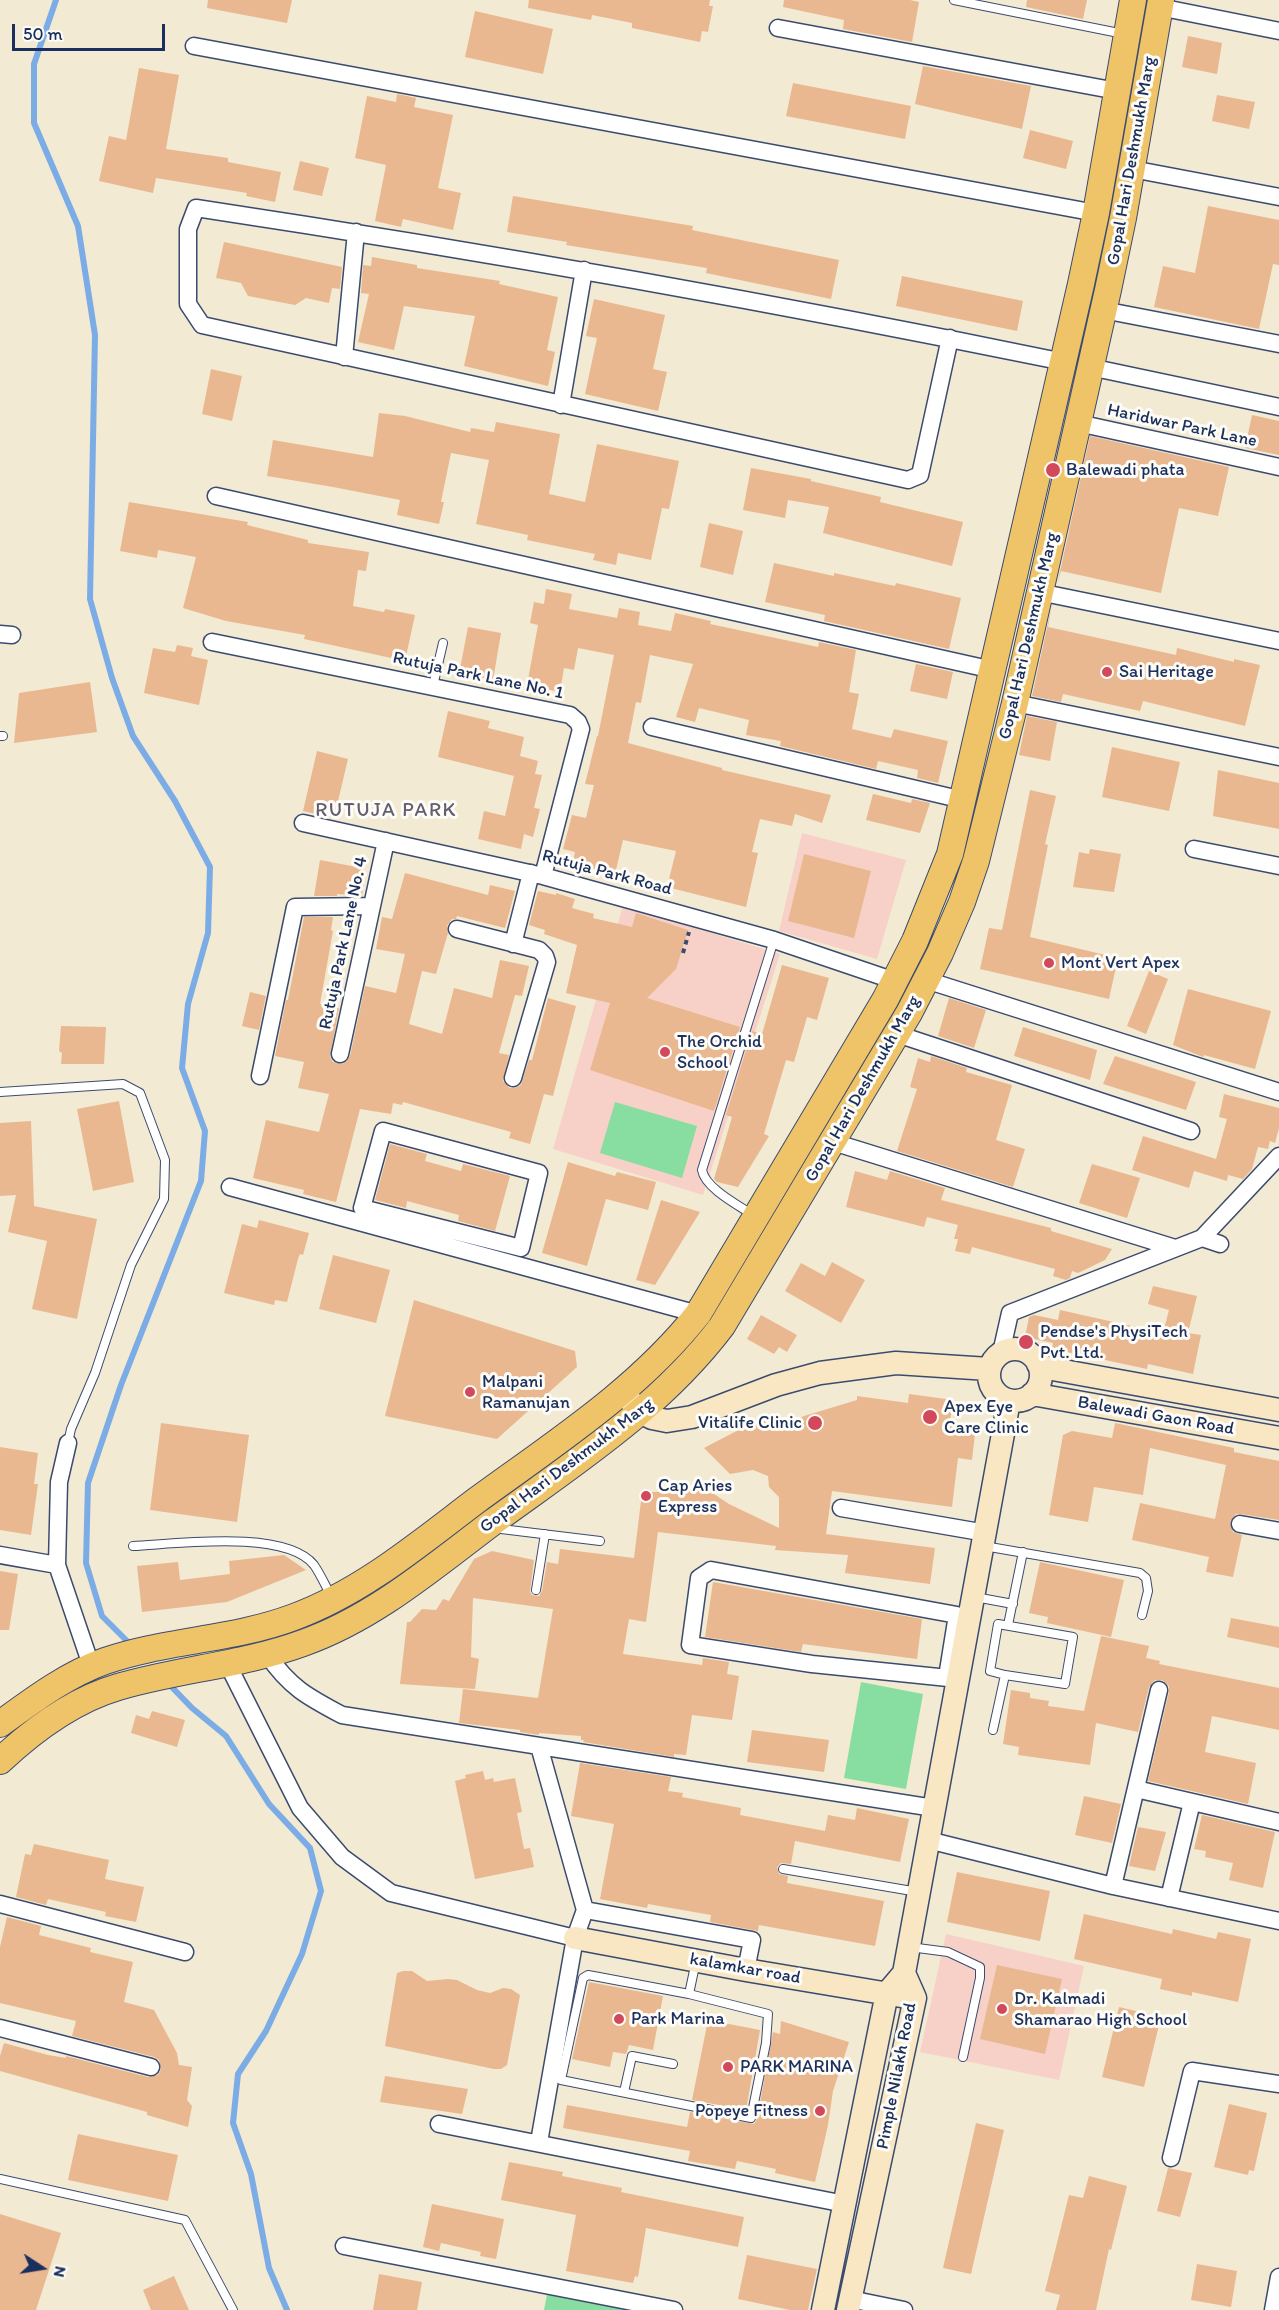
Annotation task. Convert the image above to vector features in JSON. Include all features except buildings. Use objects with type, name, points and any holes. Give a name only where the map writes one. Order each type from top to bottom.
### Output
[{"type":"main road","name":"Gopal Hari Deshmukh Marg","points":[[0,1724],[47,1690],[98,1665],[157,1648],[261,1627],[293,1618],[333,1599],[378,1573],[594,1415],[668,1349],[698,1314],[895,981],[937,892],[950,854],[1064,362],[1096,213],[1133,0]]},
{"type":"main road","name":"Gopal Hari Deshmukh Marg","points":[[0,1761],[16,1745],[61,1713],[92,1697],[178,1672],[267,1654],[320,1636],[393,1596],[640,1412],[692,1364],[722,1326],[897,1035],[926,980],[962,902],[976,861],[1015,703],[1103,310],[1132,169],[1160,3]]},
{"type":"main road","points":[[1110,136],[1137,141]]},
{"type":"main road","points":[[668,1349],[692,1364]]},
{"type":"main road","points":[[1010,1349],[1030,1354],[1038,1364],[1040,1371],[1040,1381],[1032,1394],[1019,1401],[1009,1401],[1000,1397],[993,1390],[989,1379],[995,1361],[1010,1349]]},
{"type":"main road","points":[[622,1391],[640,1412],[652,1418],[667,1420],[692,1417],[776,1385],[820,1373],[896,1363],[995,1361]]},
{"type":"main road","name":"Balewadi Gaon Road","points":[[1038,1364],[1047,1368],[1279,1410]]},
{"type":"main road","name":"Balewadi Gaon Road","points":[[1032,1394],[1279,1438]]},
{"type":"main road","points":[[904,1974],[934,1808],[952,1678],[974,1597],[1009,1401]]},
{"type":"main road","name":"kalamkar road","points":[[575,1938],[915,1998]]},
{"type":"main road","name":"Pimple Nilakh Road","points":[[823,2310],[887,1992],[904,1974],[915,1998],[849,2305]]},
{"type":"street","points":[[1160,3],[1279,31]]},
{"type":"street","points":[[778,28],[1117,91]]},
{"type":"street","points":[[194,46],[1096,213]]},
{"type":"street","points":[[1132,169],[1279,197]]},
{"type":"street","points":[[950,338],[920,475],[908,480],[202,325],[188,304],[188,229],[196,208],[356,232],[584,270],[950,338],[1064,362]]},
{"type":"street","points":[[344,357],[356,232]]},
{"type":"street","points":[[561,405],[584,270]]},
{"type":"street","points":[[1103,310],[1279,344]]},
{"type":"street","points":[[1090,367],[1279,407]]},
{"type":"street","name":"Haridwar Park Lane","points":[[1078,423],[1279,467]]},
{"type":"street","points":[[216,496],[993,670]]},
{"type":"street","points":[[1039,592],[1279,641]]},
{"type":"street","name":"Rutuja Park Lane No. 1","points":[[212,642],[570,715],[578,722],[581,729],[537,874]]},
{"type":"street","points":[[1015,703],[1279,757]]},
{"type":"street","points":[[652,727],[963,800]]},
{"type":"street","name":"Rutuja Park Road","points":[[303,823],[537,874],[774,940],[895,981]]},
{"type":"street","name":"Rutuja Park Lane No. 4","points":[[340,1054],[386,841]]},
{"type":"street","points":[[1194,849],[1279,866]]},
{"type":"street","points":[[513,944],[537,874]]},
{"type":"street","points":[[260,1076],[295,907],[371,906]]},
{"type":"street","points":[[457,929],[539,951],[545,956],[547,962],[513,1078]]},
{"type":"street","points":[[926,980],[1279,1092]]},
{"type":"street","points":[[897,1035],[1191,1131]]},
{"type":"street","points":[[230,1187],[453,1239],[521,1248],[539,1173],[382,1131],[362,1208],[453,1239],[698,1314]]},
{"type":"street","points":[[833,1142],[1175,1248]]},
{"type":"street","points":[[995,1361],[1010,1313],[1202,1238],[1279,1156]]},
{"type":"street","points":[[1202,1238],[1220,1244]]},
{"type":"street","points":[[68,1443],[59,1482],[57,1565],[98,1665]]},
{"type":"street","points":[[841,1508],[985,1539]]},
{"type":"street","points":[[1240,1524],[1279,1531]]},
{"type":"street","points":[[0,1555],[57,1565]]},
{"type":"street","points":[[711,1570],[957,1614],[952,1678],[812,1664],[690,1645],[699,1578],[711,1570]]},
{"type":"street","points":[[267,1654],[282,1676],[309,1697],[342,1714],[934,1808]]},
{"type":"street","points":[[227,1663],[300,1808],[342,1857],[391,1893],[575,1938]]},
{"type":"street","points":[[1113,1886],[1158,1690]]},
{"type":"street","points":[[538,2142],[575,1938],[585,1910],[539,1746]]},
{"type":"street","points":[[1136,1789],[1279,1822]]},
{"type":"street","points":[[1169,1898],[1192,1802]]},
{"type":"street","points":[[928,1840],[1113,1886],[1279,1921]]},
{"type":"street","points":[[0,1904],[185,1952]]},
{"type":"street","points":[[585,1910],[752,1940],[746,1970]]},
{"type":"street","points":[[0,2028],[151,2067]]},
{"type":"street","points":[[1171,2158],[1192,2071],[1279,2084]]},
{"type":"street","points":[[439,2124],[845,2204]]},
{"type":"street","points":[[344,2246],[674,2310]]},
{"type":"street","points":[[1273,2310],[1279,2277]]},
{"type":"street","points":[[849,2305],[904,2310]]},
{"type":"lane","points":[[954,0],[1127,35]]},
{"type":"lane","points":[[433,686],[443,643]]},
{"type":"lane","points":[[756,1218],[703,1179],[702,1170],[774,940]]},
{"type":"lane","points":[[0,1092],[123,1084],[132,1087],[140,1092],[165,1160],[164,1198],[131,1265],[95,1373],[71,1429],[68,1443]]},
{"type":"lane","points":[[486,1528],[600,1541]]},
{"type":"lane","points":[[536,1590],[545,1534]]},
{"type":"lane","points":[[985,1539],[1023,1552],[1140,1573],[1146,1578],[1148,1591],[1142,1616]]},
{"type":"lane","points":[[133,1546],[236,1541],[269,1544],[292,1550],[313,1564],[333,1599]]},
{"type":"lane","points":[[1008,1625],[1023,1552]]},
{"type":"lane","points":[[974,1597],[1012,1604]]},
{"type":"lane","points":[[998,1624],[1008,1625],[1072,1637],[1065,1684],[990,1671],[998,1624]]},
{"type":"lane","points":[[993,1730],[1005,1675]]},
{"type":"lane","points":[[783,1869],[919,1892]]},
{"type":"lane","points":[[910,1947],[948,1953],[980,1968],[980,1978],[963,2057]]},
{"type":"lane","points":[[689,1994],[696,1961]]},
{"type":"lane","points":[[588,1975],[689,1994],[768,2014],[766,2043],[751,2118],[561,2080],[583,1978],[588,1975]]},
{"type":"lane","points":[[624,2092],[632,2056],[674,2064]]},
{"type":"lane","points":[[0,2179],[185,2220],[233,2310]]},
{"type":"path","points":[[683,953],[690,927]]},
{"type":"shaded area","points":[[802,833],[906,860],[877,959],[779,931]]},
{"type":"shaded area","name":"The Orchid School","points":[[623,906],[780,954],[703,1195],[553,1149]]},
{"type":"shaded area","name":"Dr. Kalmadi Shamarao High School","points":[[946,1934],[1084,1966],[1059,2080],[920,2052]]},
{"type":"green space","points":[[615,1102],[697,1126],[682,1178],[600,1153]]},
{"type":"green space","points":[[861,1682],[923,1694],[906,1789],[844,1778]]},
{"type":"green space","points":[[548,2289],[653,2310],[544,2310]]},
{"type":"waterway","points":[[56,0],[34,64],[34,123],[78,226],[95,335],[90,599],[112,678],[133,736],[175,801],[210,867],[208,933],[188,1004],[182,1068],[205,1131],[201,1181],[121,1385],[88,1483],[86,1563],[102,1616],[132,1646]]},
{"type":"waterway","points":[[166,1681],[192,1708],[226,1736],[269,1804],[310,1848],[321,1891],[302,1954],[266,2031],[238,2074],[233,2123],[251,2174],[269,2268],[287,2310]]},
{"type":"place","name":"Balewadi phata","points":[[1053,470]]},
{"type":"place","name":"Sai Heritage","points":[[1107,672]]},
{"type":"place","name":"Mont Vert Apex","points":[[1049,963]]},
{"type":"place","name":"The Orchid School","points":[[665,1052]]},
{"type":"place","name":"Pendse's PhysiTech Pvt. Ltd.","points":[[1026,1342]]},
{"type":"place","name":"Malpani Ramanujan","points":[[470,1392]]},
{"type":"place","name":"Apex Eye Care Clinic","points":[[930,1417]]},
{"type":"place","name":"Vitalife Clinic","points":[[815,1423]]},
{"type":"place","name":"Cap Aries Express","points":[[646,1496]]},
{"type":"place","name":"Dr. Kalmadi Shamarao High School","points":[[1002,2009]]},
{"type":"place","name":"Park Marina","points":[[619,2019]]},
{"type":"place","name":"PARK MARINA","points":[[728,2067]]},
{"type":"place","name":"Popeye Fitness","points":[[820,2111]]},
{"type":"district","name":"RUTUJA PARK","points":[[386,811]]}]
